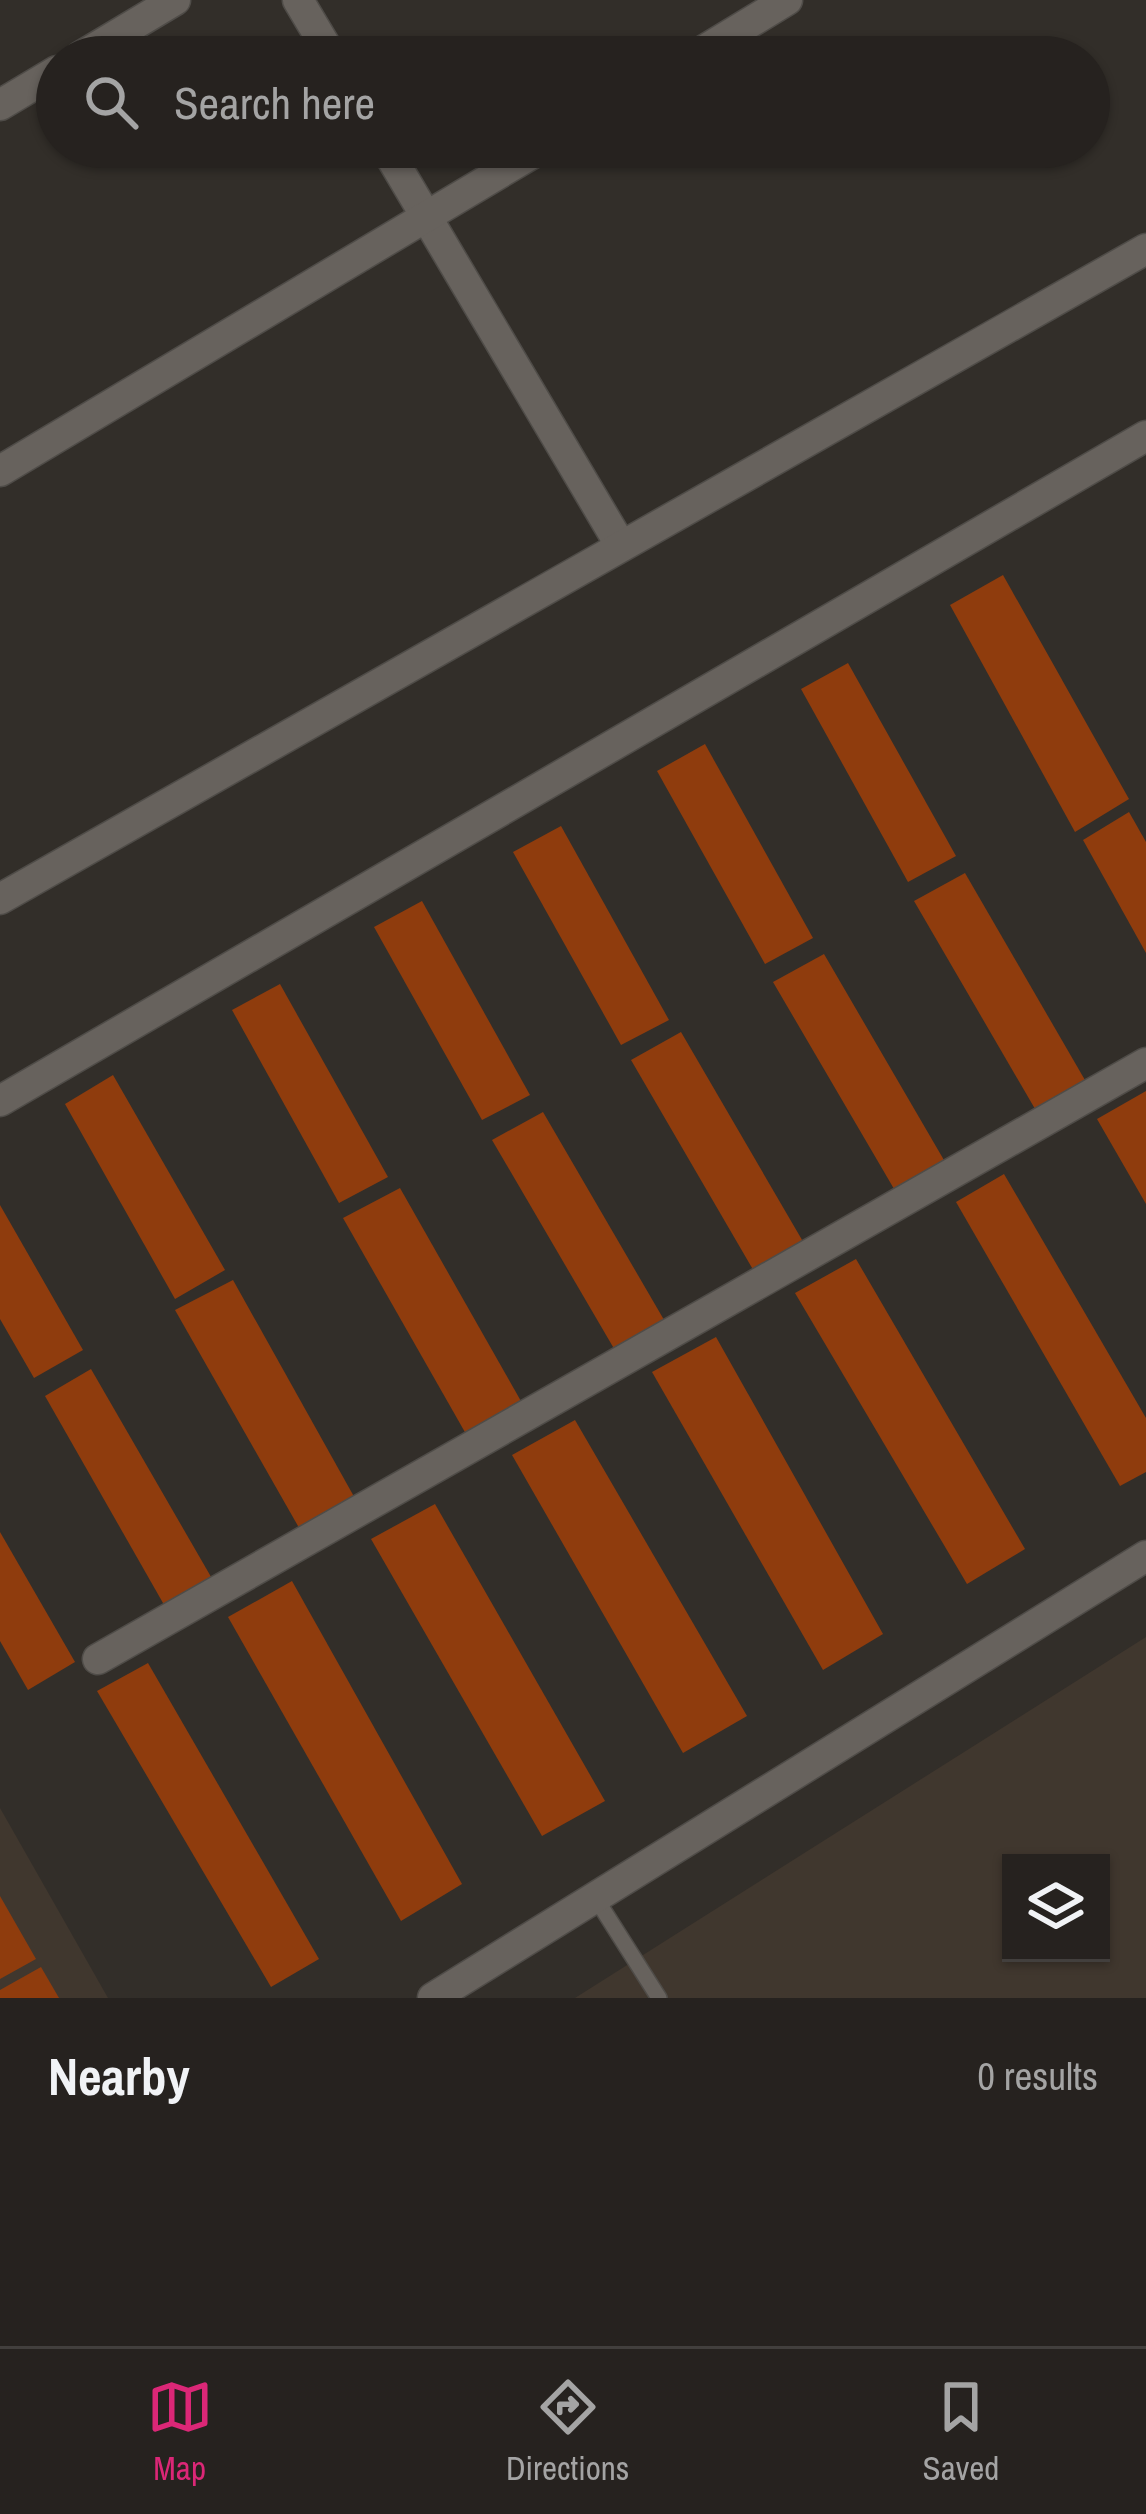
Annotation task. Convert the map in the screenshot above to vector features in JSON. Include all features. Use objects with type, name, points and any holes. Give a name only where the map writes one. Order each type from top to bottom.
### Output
[{"type":"street","points":[[115,36],[175,0]]},
{"type":"street","points":[[298,0],[319,36]]},
{"type":"street","points":[[728,36],[788,0]]},
{"type":"street","points":[[0,105],[36,84]]},
{"type":"street","points":[[398,168],[621,547]]},
{"type":"street","points":[[0,471],[508,168]]},
{"type":"street","points":[[0,899],[1146,249]]},
{"type":"street","points":[[0,1101],[1146,436]]},
{"type":"street","points":[[98,1659],[1146,1063]]},
{"type":"street","points":[[433,1998],[1146,1556]]},
{"type":"lane","points":[[595,1898],[659,1998]]},
{"type":"shaded area","points":[[1146,1637],[1146,1998],[575,1998]]},
{"type":"shaded area","points":[[0,1808],[108,1998],[0,1998]]},
{"type":"building","points":[[1003,575],[1129,799],[1075,832],[950,605]]},
{"type":"building","points":[[848,663],[956,856],[908,882],[801,689]]},
{"type":"building","points":[[705,744],[813,938],[765,964],[657,771]]},
{"type":"building","points":[[1129,812],[1146,842],[1146,953],[1083,840]]},
{"type":"building","points":[[561,826],[669,1020],[621,1045],[513,852]]},
{"type":"building","points":[[965,873],[1089,1087],[1038,1114],[914,901]]},
{"type":"building","points":[[422,901],[530,1095],[482,1120],[374,927]]},
{"type":"building","points":[[824,954],[948,1167],[897,1194],[773,982]]},
{"type":"building","points":[[280,984],[388,1177],[339,1203],[232,1010]]},
{"type":"building","points":[[681,1032],[805,1245],[755,1273],[631,1060]]},
{"type":"building","points":[[113,1075],[225,1270],[175,1299],[65,1104]]},
{"type":"building","points":[[1146,1091],[1146,1204],[1097,1119]]},
{"type":"building","points":[[543,1112],[667,1325],[616,1352],[492,1140]]},
{"type":"building","points":[[1004,1174],[1146,1418],[1146,1472],[1120,1486],[956,1202]]},
{"type":"building","points":[[400,1188],[526,1410],[470,1441],[343,1218]]},
{"type":"building","points":[[0,1205],[83,1350],[34,1378],[0,1319]]},
{"type":"building","points":[[856,1259],[1025,1549],[967,1584],[795,1293]]},
{"type":"building","points":[[233,1280],[357,1502],[302,1533],[175,1310]]},
{"type":"building","points":[[716,1337],[883,1634],[823,1670],[652,1372]]},
{"type":"building","points":[[91,1369],[214,1582],[167,1610],[45,1396]]},
{"type":"building","points":[[575,1420],[747,1716],[683,1753],[512,1455]]},
{"type":"building","points":[[435,1504],[605,1801],[542,1836],[371,1539]]},
{"type":"building","points":[[0,1532],[75,1662],[28,1690],[0,1641]]},
{"type":"building","points":[[292,1581],[462,1884],[401,1921],[228,1617]]},
{"type":"building","points":[[148,1663],[319,1959],[271,1987],[97,1691]]},
{"type":"building","points":[[0,1896],[36,1959],[0,1979]]},
{"type":"building","points":[[41,1967],[59,1998],[0,1998],[0,1990]]}]
